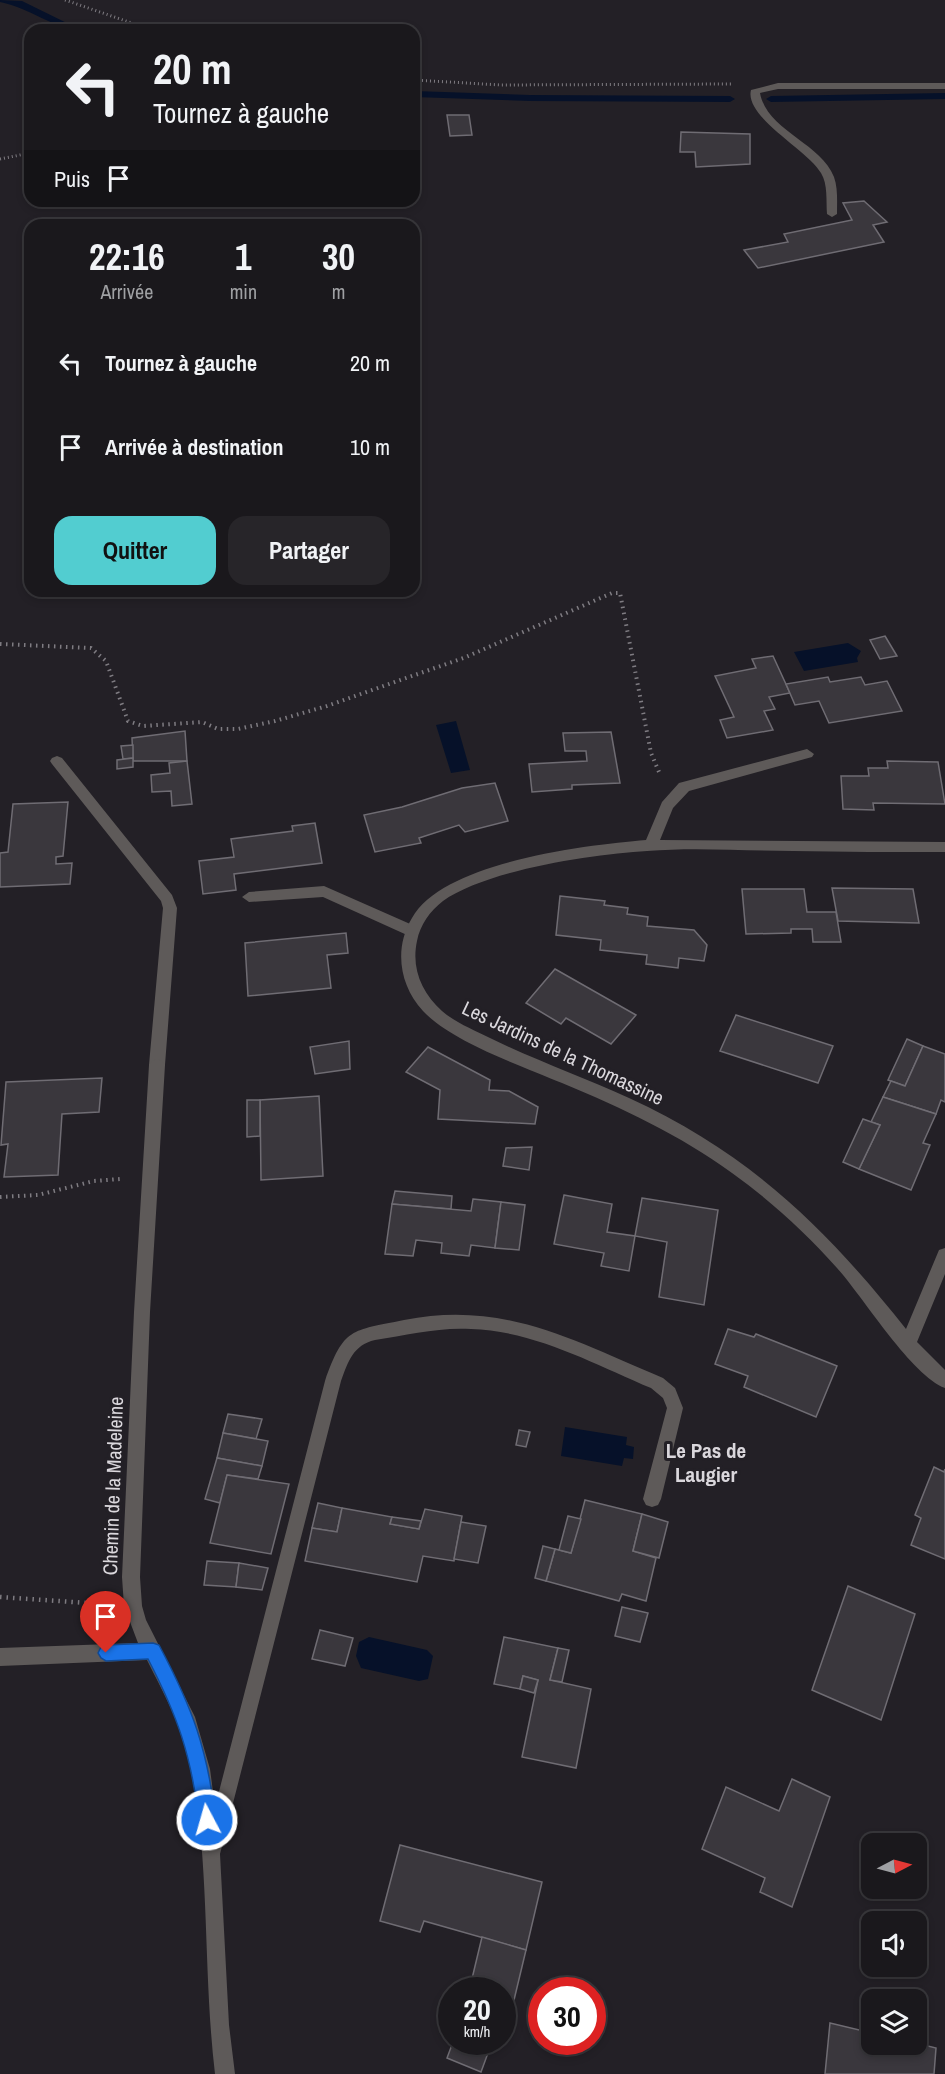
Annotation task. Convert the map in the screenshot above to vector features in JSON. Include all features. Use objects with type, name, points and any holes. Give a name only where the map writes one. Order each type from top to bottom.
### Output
[{"type":"street","points":[[832,214],[827,172],[763,112],[754,99],[755,92],[762,88],[945,86]]},
{"type":"street","points":[[651,845],[670,801],[684,788],[807,754]]},
{"type":"street","name":"Chemin de la Madeleine","points":[[57,761],[167,899],[170,908],[150,1176],[131,1565],[133,1606],[181,1706],[196,1747],[206,1800],[219,2025],[225,2074]]},
{"type":"street","name":"Les Jardins de la Thomassine","points":[[945,847],[651,845],[570,854],[474,880],[445,893],[433,902],[412,932],[408,956],[411,980],[416,993],[431,1011],[453,1026],[645,1113],[709,1148],[796,1215],[866,1290],[907,1345],[928,1367],[945,1380]]},
{"type":"street","points":[[249,897],[324,891],[412,932]]},
{"type":"street","points":[[907,1345],[945,1255]]},
{"type":"street","points":[[211,1859],[333,1381],[345,1352],[354,1341],[368,1335],[435,1322],[483,1322],[510,1327],[548,1339],[657,1383],[669,1393],[675,1408],[652,1499]]},
{"type":"street","points":[[0,1657],[153,1651]]},
{"type":"path","points":[[65,0],[135,24]]},
{"type":"path","points":[[420,80],[524,86],[712,83],[762,88]]},
{"type":"path","points":[[0,159],[24,154]]},
{"type":"path","points":[[0,644],[31,643],[91,648],[106,661],[128,721],[143,726],[202,722],[218,729],[238,729],[327,706],[466,657],[612,593],[620,593],[651,753],[670,801]]},
{"type":"path","points":[[0,1197],[38,1195],[94,1181],[150,1176]]},
{"type":"path","points":[[0,1597],[133,1606]]},
{"type":"water","points":[[848,643],[861,651],[857,658],[858,662],[804,671],[794,652]]},
{"type":"water","points":[[456,721],[470,770],[451,773],[436,725]]},
{"type":"water","points":[[565,1427],[627,1437],[626,1445],[634,1447],[633,1459],[624,1458],[622,1466],[561,1456]]},
{"type":"water","points":[[369,1637],[427,1650],[433,1656],[428,1679],[419,1681],[361,1668],[356,1656],[359,1642]]},
{"type":"building","points":[[447,115],[469,115],[472,135],[450,136]]},
{"type":"building","points":[[681,132],[750,134],[750,164],[696,167],[695,152],[680,152]]},
{"type":"building","points":[[864,201],[887,222],[873,225],[884,242],[758,268],[744,250],[788,242],[784,234],[852,220],[843,203]]},
{"type":"building","points":[[885,636],[897,656],[880,659],[870,640]]},
{"type":"building","points":[[773,656],[790,693],[769,697],[775,709],[764,711],[773,730],[727,738],[720,720],[734,717],[715,676],[756,668],[752,659]]},
{"type":"building","points":[[828,677],[830,682],[861,677],[865,685],[887,681],[902,711],[829,723],[819,701],[795,705],[786,684]]},
{"type":"building","points":[[185,731],[187,761],[133,761],[132,738]]},
{"type":"building","points":[[611,732],[620,783],[572,785],[572,789],[532,792],[529,764],[587,761],[586,751],[565,751],[563,733]]},
{"type":"building","points":[[133,745],[133,758],[123,759],[121,746]]},
{"type":"building","points":[[133,758],[133,767],[117,769],[117,760]]},
{"type":"building","points":[[187,761],[192,804],[172,806],[171,791],[152,792],[151,775],[170,773],[169,763]]},
{"type":"building","points":[[887,761],[938,762],[945,804],[873,803],[874,810],[843,809],[841,776],[869,776],[868,768],[888,768]]},
{"type":"building","points":[[495,783],[508,821],[465,832],[459,825],[419,838],[421,843],[375,852],[364,815],[402,807],[462,788]]},
{"type":"building","points":[[68,802],[63,856],[56,857],[56,864],[72,863],[70,884],[0,887],[0,853],[8,852],[13,804]]},
{"type":"building","points":[[315,823],[322,863],[234,874],[236,890],[203,894],[199,861],[234,857],[231,839],[293,831],[292,826]]},
{"type":"building","points":[[832,888],[913,889],[919,923],[838,921]]},
{"type":"building","points":[[742,889],[804,889],[807,912],[836,912],[841,942],[813,942],[812,929],[791,929],[791,933],[746,934]]},
{"type":"building","points":[[560,896],[605,901],[604,905],[628,908],[627,914],[648,917],[647,926],[694,930],[707,945],[704,961],[679,958],[678,968],[646,964],[647,955],[600,950],[601,940],[556,935]]},
{"type":"building","points":[[346,933],[348,953],[327,955],[331,988],[248,996],[245,943]]},
{"type":"building","points":[[555,969],[636,1015],[611,1044],[566,1018],[561,1024],[526,1003]]},
{"type":"building","points":[[736,1015],[833,1046],[818,1083],[720,1051]]},
{"type":"building","points":[[907,1039],[923,1046],[905,1086],[888,1080]]},
{"type":"building","points":[[349,1041],[350,1069],[315,1074],[310,1047]]},
{"type":"building","points":[[923,1046],[945,1054],[945,1102],[941,1100],[936,1114],[883,1097],[891,1081],[905,1086]]},
{"type":"building","points":[[428,1047],[490,1080],[489,1090],[509,1091],[538,1107],[535,1124],[438,1119],[440,1090],[406,1072]]},
{"type":"building","points":[[102,1078],[99,1112],[62,1114],[58,1175],[4,1177],[8,1144],[1,1145],[6,1082]]},
{"type":"building","points":[[319,1096],[323,1176],[261,1180],[260,1100]]},
{"type":"building","points":[[883,1097],[936,1114],[923,1143],[930,1145],[911,1190],[859,1169],[880,1125],[871,1122]]},
{"type":"building","points":[[247,1100],[260,1100],[260,1136],[247,1137]]},
{"type":"building","points":[[863,1119],[880,1125],[859,1169],[843,1162]]},
{"type":"building","points":[[532,1147],[529,1170],[503,1166],[506,1148]]},
{"type":"building","points":[[395,1191],[452,1196],[451,1209],[392,1204]]},
{"type":"building","points":[[564,1195],[612,1204],[607,1232],[635,1236],[629,1271],[601,1266],[604,1253],[554,1244]]},
{"type":"building","points":[[642,1198],[718,1210],[704,1305],[659,1297],[667,1242],[635,1236]]},
{"type":"building","points":[[473,1199],[501,1202],[495,1248],[471,1245],[469,1256],[441,1253],[442,1243],[416,1240],[413,1256],[385,1254],[392,1204],[471,1211]]},
{"type":"building","points":[[501,1202],[525,1205],[519,1250],[495,1248]]},
{"type":"building","points":[[728,1329],[754,1337],[756,1334],[837,1366],[816,1417],[744,1387],[748,1376],[715,1364]]},
{"type":"building","points":[[228,1414],[262,1419],[256,1439],[223,1433]]},
{"type":"building","points":[[519,1430],[530,1432],[526,1447],[516,1445]]},
{"type":"building","points":[[223,1433],[268,1441],[262,1466],[217,1458]]},
{"type":"building","points":[[217,1458],[262,1466],[258,1479],[227,1475],[220,1503],[205,1499]]},
{"type":"building","points":[[934,1467],[944,1472],[945,1469],[945,1559],[911,1545],[921,1518],[915,1515]]},
{"type":"building","points":[[227,1475],[289,1484],[271,1554],[210,1543]]},
{"type":"building","points":[[585,1500],[642,1514],[633,1551],[656,1558],[646,1601],[622,1594],[619,1601],[546,1581],[555,1549],[571,1553]]},
{"type":"building","points":[[318,1503],[342,1508],[337,1532],[312,1528]]},
{"type":"building","points":[[342,1508],[392,1517],[390,1524],[419,1529],[425,1509],[462,1516],[454,1561],[423,1556],[417,1582],[305,1561],[312,1528],[337,1532]]},
{"type":"building","points":[[642,1514],[668,1522],[659,1558],[633,1551]]},
{"type":"building","points":[[568,1516],[581,1519],[571,1553],[559,1550]]},
{"type":"building","points":[[392,1517],[421,1521],[419,1529],[390,1524]]},
{"type":"building","points":[[461,1522],[486,1526],[478,1563],[454,1559]]},
{"type":"building","points":[[543,1546],[555,1549],[546,1581],[535,1578]]},
{"type":"building","points":[[207,1561],[239,1563],[236,1587],[204,1585]]},
{"type":"building","points":[[239,1563],[268,1568],[262,1590],[236,1587]]},
{"type":"building","points":[[848,1586],[915,1614],[881,1720],[812,1690]]},
{"type":"building","points":[[622,1607],[648,1613],[640,1642],[615,1636]]},
{"type":"building","points":[[320,1630],[353,1638],[345,1666],[312,1659]]},
{"type":"building","points":[[504,1637],[558,1648],[550,1680],[591,1689],[576,1768],[522,1757],[538,1680],[523,1676],[520,1689],[494,1684]]},
{"type":"building","points":[[558,1648],[569,1650],[562,1682],[550,1680]]},
{"type":"building","points":[[523,1676],[538,1680],[534,1693],[520,1689]]},
{"type":"building","points":[[792,1779],[830,1797],[792,1907],[760,1892],[765,1878],[702,1849],[726,1787],[779,1811]]},
{"type":"building","points":[[400,1845],[542,1882],[526,1950],[424,1921],[420,1932],[380,1921]]},
{"type":"building","points":[[482,1937],[526,1950],[516,1992],[516,1977],[472,1977]]},
{"type":"building","points":[[830,2023],[861,2030],[861,2055],[927,2055],[927,2046],[936,2048],[934,2074],[825,2074]]},
{"type":"building","points":[[448,2055],[487,2055],[481,2072],[447,2058]]},
{"type":"waterway","points":[[1,0],[19,3],[64,24]]},
{"type":"waterway","points":[[420,94],[530,98],[730,99]]},
{"type":"waterway","points":[[771,99],[945,96]]},
{"type":"district","name":"Le Pas de Laugier","points":[[706,1463]]},
{"type":"route","points":[[106,1653],[153,1651],[177,1696],[196,1747],[206,1800],[207,1820]]}]
